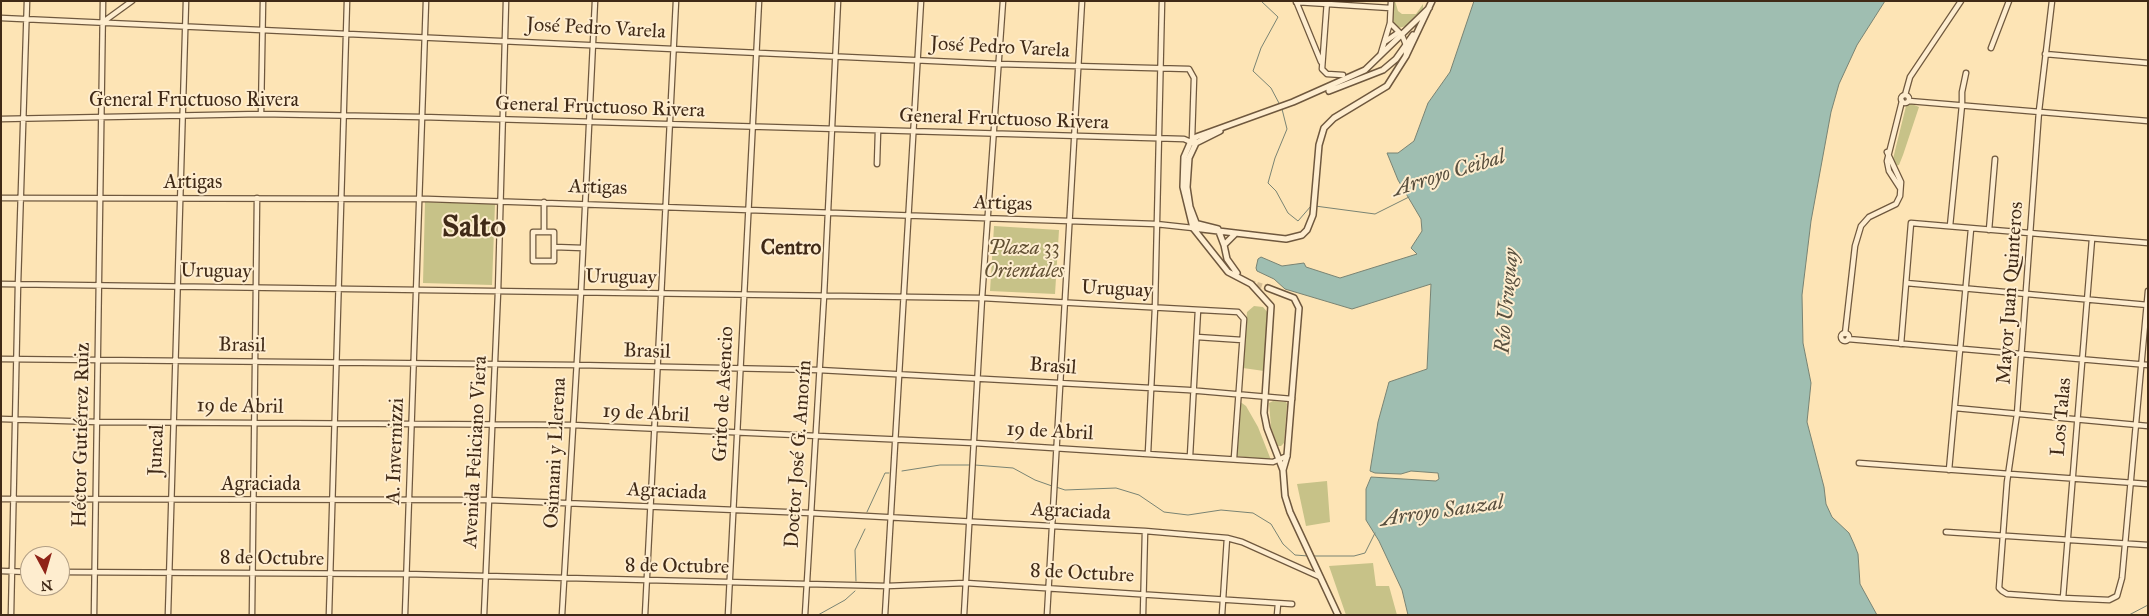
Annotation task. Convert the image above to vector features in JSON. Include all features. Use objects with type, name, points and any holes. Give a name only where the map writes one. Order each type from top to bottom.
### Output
[{"type":"street","points":[[11,615],[18,284],[27,1]]},
{"type":"street","name":"Héctor Gutiérrez Ruiz","points":[[94,615],[103,1]]},
{"type":"street","points":[[103,22],[132,1]]},
{"type":"street","name":"Juncal","points":[[168,615],[186,1]]},
{"type":"street","points":[[261,114],[263,1]]},
{"type":"street","points":[[329,615],[345,116],[346,1]]},
{"type":"street","name":"A. Invernizzi","points":[[405,615],[426,1]]},
{"type":"street","name":"Avenida Feliciano Viera","points":[[484,615],[498,292],[506,1]]},
{"type":"street","name":"Osimani y Llerena","points":[[562,615],[581,292],[595,1]]},
{"type":"street","points":[[645,615],[676,1]]},
{"type":"street","name":"Grito de Asencio","points":[[728,615],[759,1]]},
{"type":"street","name":"Doctor José G. Amorín","points":[[805,615],[814,437],[824,296],[838,1]]},
{"type":"street","points":[[885,615],[909,215],[916,59],[921,1]]},
{"type":"street","points":[[964,615],[982,298],[1003,1]]},
{"type":"street","points":[[1047,615],[1082,1]]},
{"type":"street","points":[[1148,452],[1155,308],[1162,1]]},
{"type":"street","points":[[1379,59],[1390,23],[1391,1]]},
{"type":"street","points":[[1302,98],[1383,70],[1406,45],[1432,1]]},
{"type":"street","points":[[1961,1],[1910,77],[1906,95],[1909,97],[1899,112],[1887,152],[1889,171],[1900,188],[1900,196],[1896,204],[1869,217],[1861,226],[1855,246],[1845,334],[1841,336],[1842,340],[2148,365]]},
{"type":"street","points":[[1991,48],[2009,1]]},
{"type":"street","name":"Mayor Juan Quinteros","points":[[2052,1],[2039,111],[2017,414],[2009,474],[1999,588],[2007,594],[2063,598]]},
{"type":"street","points":[[1322,65],[1296,2],[1390,8]]},
{"type":"street","points":[[1327,3],[1323,72],[1343,75]]},
{"type":"street","name":"José Pedro Varela","points":[[1,18],[998,64],[1189,69],[1194,78],[1193,140]]},
{"type":"street","points":[[1390,23],[1400,34],[1406,45],[1406,56]]},
{"type":"street","points":[[1386,41],[1418,24]]},
{"type":"street","points":[[1194,226],[1275,239],[1294,238],[1307,230],[1313,215],[1319,145],[1324,128],[1334,118],[1387,86],[1406,56],[1418,24]]},
{"type":"street","points":[[1338,615],[1298,530],[1285,496],[1283,470],[1265,420],[1271,306],[1250,284],[1228,272],[1194,226],[1185,201],[1184,157],[1193,140],[1356,76],[1379,59],[1400,34]]},
{"type":"street","points":[[2045,54],[2148,63]]},
{"type":"street","points":[[1950,226],[1962,92],[1966,73]]},
{"type":"street","points":[[1906,102],[2148,121]]},
{"type":"street","name":"General Fructuoso Rivera","points":[[1,119],[261,114],[1193,140]]},
{"type":"street","points":[[1193,140],[1241,121]]},
{"type":"street","points":[[877,164],[878,131]]},
{"type":"street","points":[[1989,230],[1995,159]]},
{"type":"street","name":"Artigas","points":[[1,198],[420,199],[665,205],[1194,226]]},
{"type":"street","points":[[252,615],[258,287],[257,198]]},
{"type":"street","points":[[544,202],[544,232]]},
{"type":"street","points":[[1901,344],[1911,223],[2148,244]]},
{"type":"street","points":[[1950,470],[1971,228]]},
{"type":"street","points":[[1218,229],[1227,259],[1237,273]]},
{"type":"street","points":[[533,232],[554,232],[554,247],[554,261],[533,261],[533,232]]},
{"type":"street","points":[[1224,245],[1236,234]]},
{"type":"street","name":"Los Talas","points":[[2063,598],[2092,239]]},
{"type":"street","points":[[554,247],[583,248]]},
{"type":"street","points":[[1906,283],[2147,305]]},
{"type":"street","name":"Uruguay","points":[[1,284],[982,298],[1241,313],[1244,319],[1242,340]]},
{"type":"street","points":[[1268,288],[1294,298],[1299,308],[1287,456],[1283,470]]},
{"type":"street","points":[[2063,598],[2109,600],[2117,596],[2122,578],[2148,291]]},
{"type":"street","points":[[1190,456],[1198,310]]},
{"type":"street","points":[[1197,337],[1242,340],[1234,458]]},
{"type":"street","name":"Brasil","points":[[1,359],[337,361],[819,370],[1194,390],[1292,399]]},
{"type":"street","points":[[1955,408],[2148,426]]},
{"type":"street","name":"19 de Abril","points":[[1,419],[97,422],[573,425],[736,434],[1057,447],[1280,461]]},
{"type":"street","points":[[1274,446],[1282,449],[1288,444]]},
{"type":"street","points":[[1280,461],[1287,456]]},
{"type":"street","points":[[1859,463],[2148,484]]},
{"type":"street","name":"Agraciada","points":[[1,499],[489,500],[810,512],[1145,531],[1227,538],[1242,542],[1322,578]]},
{"type":"street","points":[[1143,615],[1145,531]]},
{"type":"street","points":[[1946,532],[2148,545]]},
{"type":"street","points":[[1222,615],[1227,538]]},
{"type":"street","points":[[1,571],[20,571]]},
{"type":"street","name":"8 de Octubre","points":[[70,572],[406,574],[564,580],[887,586],[966,583],[1292,604]]},
{"type":"street","points":[[1278,604],[1278,615]]},
{"type":"green space","points":[[1393,1],[1395,1],[1398,11],[1402,14],[1416,14],[1423,4],[1423,10],[1407,26],[1398,28],[1393,23]]},
{"type":"green space","points":[[1907,102],[1919,107],[1899,165],[1891,167]]},
{"type":"green space","points":[[425,202],[495,204],[492,285],[423,283]]},
{"type":"green space","name":"Plaza 33 Orientales","points":[[994,226],[1059,230],[1055,294],[990,291]]},
{"type":"green space","points":[[1254,306],[1263,307],[1269,314],[1264,371],[1243,368],[1247,312]]},
{"type":"green space","points":[[1239,401],[1246,406],[1258,427],[1271,460],[1236,456]]},
{"type":"green space","points":[[1273,401],[1286,402],[1287,404],[1284,443],[1281,446],[1278,446],[1271,427],[1269,403]]},
{"type":"green space","points":[[1327,481],[1330,522],[1306,526],[1297,484]]},
{"type":"green space","points":[[1373,563],[1376,586],[1389,586],[1397,615],[1346,615],[1329,566]]},
{"type":"water","name":"Río Uruguay","points":[[1474,1],[1885,1],[1857,45],[1839,84],[1831,112],[1811,221],[1802,295],[1803,343],[1811,383],[1807,422],[1824,487],[1826,504],[1832,517],[1849,533],[1858,554],[1860,584],[1877,615],[1408,615],[1402,590],[1379,541],[1366,520],[1366,489],[1371,477],[1436,481],[1439,479],[1438,473],[1411,471],[1401,474],[1375,473],[1370,471],[1378,422],[1389,382],[1427,369],[1431,284],[1352,309],[1285,289],[1274,279],[1257,271],[1256,268],[1258,259],[1261,257],[1282,266],[1304,263],[1306,267],[1340,278],[1417,254],[1411,248],[1422,231],[1421,219],[1398,180],[1387,153],[1398,153],[1414,141],[1428,103],[1450,72]]},
{"type":"waterway","name":"Arroyo Ceibal","points":[[1261,1],[1278,17],[1261,48],[1253,71],[1271,88],[1280,105]]},
{"type":"waterway","name":"Arroyo Ceibal","points":[[1282,109],[1287,129],[1275,158],[1268,183],[1276,191],[1288,213],[1298,221],[1311,206]]},
{"type":"waterway","name":"Arroyo Ceibal","points":[[1315,206],[1375,214],[1409,197]]},
{"type":"waterway","name":"Arroyo Sauzal","points":[[902,471],[940,465],[971,465]]},
{"type":"waterway","name":"Arroyo Sauzal","points":[[975,465],[1013,468],[1035,480],[1052,486]]},
{"type":"waterway","points":[[867,512],[885,473],[889,473]]},
{"type":"waterway","name":"Arroyo Sauzal","points":[[1056,487],[1065,490],[1116,488],[1139,495],[1164,512],[1188,515],[1221,510],[1253,513],[1271,524],[1283,544],[1295,555],[1308,556]]},
{"type":"waterway","points":[[856,581],[855,550],[865,529]]},
{"type":"waterway","name":"Arroyo Sauzal","points":[[1312,556],[1354,556],[1365,553],[1375,533]]},
{"type":"waterway","points":[[818,615],[845,600],[855,591]]},
{"type":"waterway","points":[[2129,615],[2148,605]]},
{"type":"tunnel","points":[[1250,282],[1268,288]]},
{"type":"district","name":"Salto","points":[[474,229]]},
{"type":"district","name":"Centro","points":[[791,249]]}]
